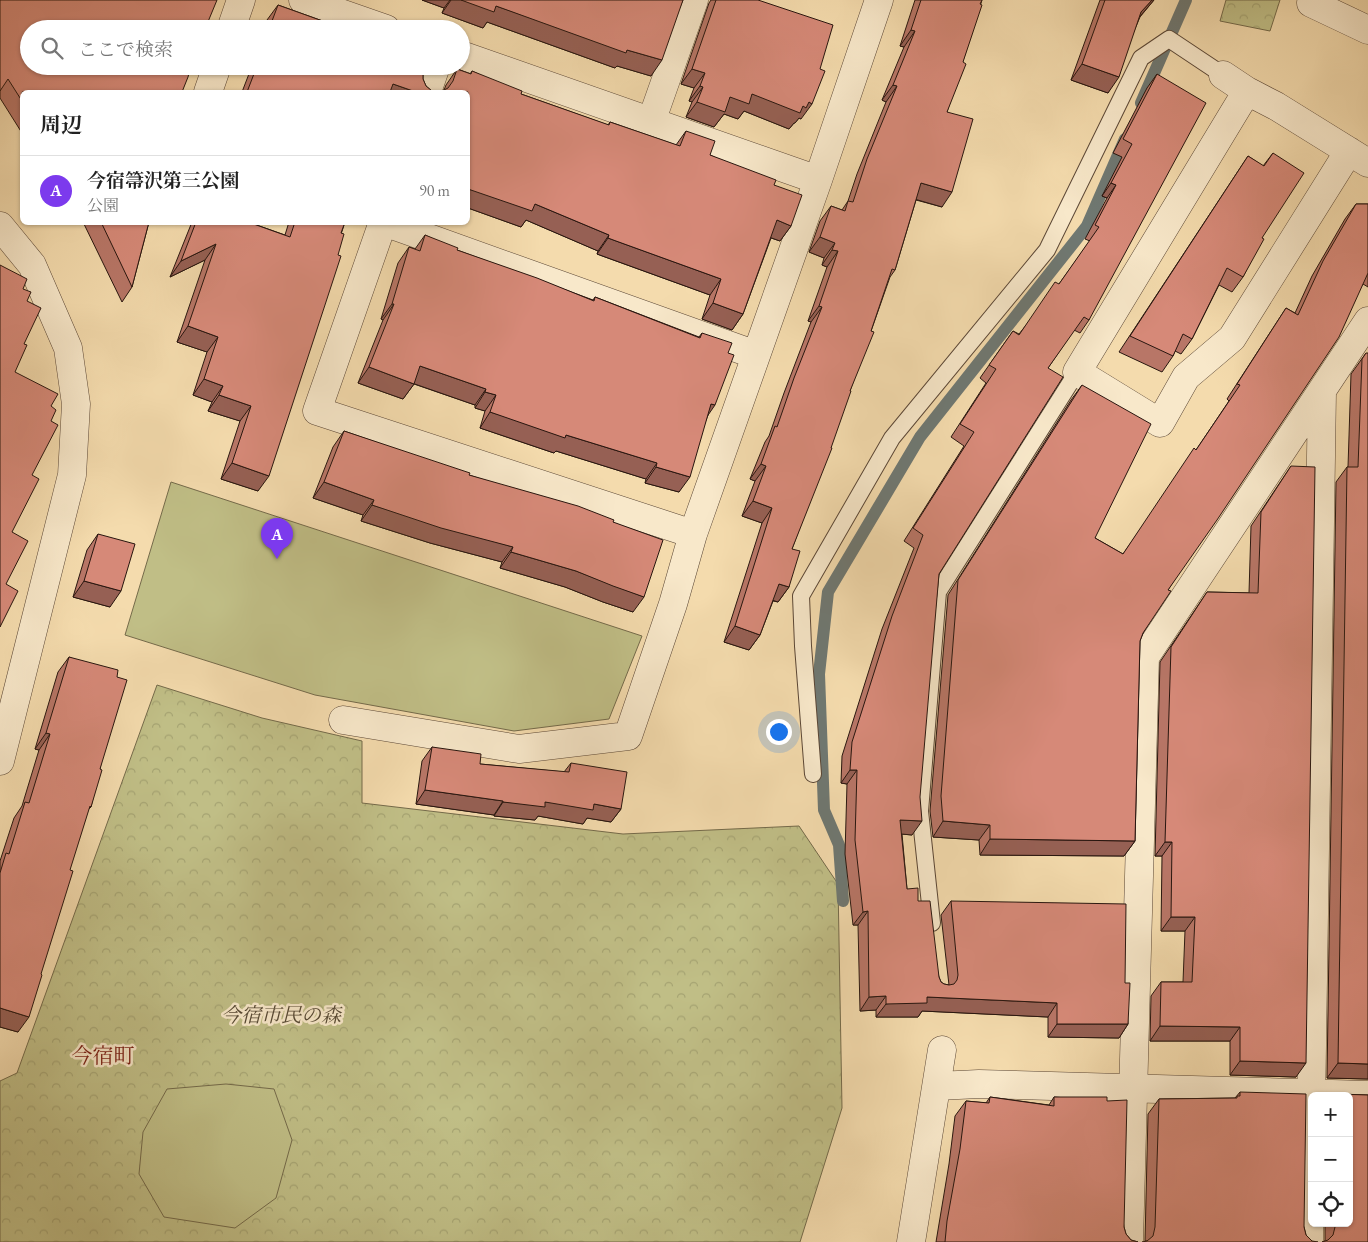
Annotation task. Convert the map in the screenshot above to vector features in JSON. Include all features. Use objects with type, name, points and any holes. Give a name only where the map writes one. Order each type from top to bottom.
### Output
[{"type":"street","points":[[234,20],[241,0]]},
{"type":"street","points":[[303,0],[360,20]]},
{"type":"street","points":[[651,122],[694,0]]},
{"type":"street","points":[[343,720],[519,749],[628,736],[673,604],[693,534],[818,180],[879,0]]},
{"type":"street","points":[[1312,0],[1311,2],[1368,30]]},
{"type":"street","points":[[470,58],[818,180]]},
{"type":"street","points":[[209,90],[214,75]]},
{"type":"street","points":[[428,90],[433,75]]},
{"type":"street","points":[[1223,75],[1358,157],[1232,338],[1186,377],[1160,423],[1076,372],[1247,90]]},
{"type":"street","points":[[382,225],[317,411],[693,534]]},
{"type":"street","points":[[391,225],[756,355]]},
{"type":"street","points":[[0,226],[32,265],[68,348],[76,404],[72,475],[8,701],[0,760]]},
{"type":"street","points":[[1129,1242],[1145,657],[1368,321]]},
{"type":"street","points":[[1311,1092],[1322,391]]},
{"type":"street","points":[[911,1242],[942,1050]]},
{"type":"street","points":[[936,1086],[980,1084],[1308,1093]]},
{"type":"street","points":[[1353,1094],[1368,1095]]},
{"type":"street","points":[[1309,1242],[1310,1137]]},
{"type":"lane","points":[[813,774],[801,596],[892,438],[1047,250],[1141,58],[1169,39],[1223,75]]},
{"type":"lane","points":[[934,940],[920,812],[938,592],[1076,372]]},
{"type":"green space","points":[[1226,0],[1280,0],[1270,31],[1220,21]]},
{"type":"green space","points":[[171,482],[642,636],[609,719],[514,731],[315,695],[125,635]]},
{"type":"green space","name":"今宿市民の森","points":[[157,685],[262,718],[362,741],[362,803],[623,834],[799,826],[838,884],[842,1108],[800,1242],[0,1242],[0,1081],[17,1073]]},
{"type":"green space","points":[[226,1084],[274,1089],[292,1140],[276,1198],[235,1228],[164,1217],[139,1174],[143,1132],[167,1089]]},
{"type":"building","points":[[0,0],[217,0],[209,20],[20,20],[20,75],[189,75],[183,90],[20,90],[20,98],[8,79],[0,91]]},
{"type":"building","points":[[461,0],[683,0],[662,60],[627,50],[626,53],[496,6],[494,12]]},
{"type":"building","points":[[716,0],[758,0],[833,25],[820,69],[825,71],[812,104],[809,102],[806,108],[803,106],[800,113],[752,94],[749,104],[730,97],[725,112],[697,102],[703,87],[700,86],[705,73],[692,69]]},
{"type":"building","points":[[921,0],[982,0],[963,62],[966,64],[947,112],[973,119],[952,192],[921,183],[895,270],[892,269],[871,331],[874,332],[850,391],[832,448],[792,549],[800,551],[789,587],[779,584],[760,635],[735,626],[772,508],[753,501],[766,466],[761,464],[775,426],[777,427],[822,307],[819,306],[838,251],[832,250],[835,243],[820,237],[831,206],[845,211],[848,201],[853,202],[867,159],[897,86],[893,85],[915,31],[911,30]]},
{"type":"building","points":[[1105,0],[1152,0],[1141,12],[1119,77],[1082,64]]},
{"type":"building","points":[[278,5],[320,20],[272,20]]},
{"type":"building","points":[[472,71],[522,91],[521,94],[609,125],[610,122],[680,146],[686,131],[715,141],[710,155],[776,180],[774,185],[802,195],[791,226],[777,220],[743,314],[713,303],[721,279],[608,238],[609,235],[535,204],[532,211],[470,190],[470,90],[444,90],[448,88],[455,75],[470,75]]},
{"type":"building","points":[[1157,74],[1206,103],[1089,320],[1084,317],[1048,368],[1063,377],[939,574],[920,797],[922,821],[900,820],[907,889],[918,888],[918,901],[930,901],[941,982],[949,985],[954,984],[958,975],[951,901],[1126,904],[1125,983],[1130,983],[1128,1024],[1057,1024],[1057,1003],[927,997],[927,1003],[886,1004],[886,996],[869,997],[868,911],[863,912],[855,840],[857,770],[850,770],[852,742],[892,616],[923,535],[913,528],[974,432],[960,424],[996,369],[989,365],[1013,331],[1019,335],[1055,282],[1059,284],[1099,227],[1095,225],[1116,185],[1111,183],[1132,144],[1123,139]]},
{"type":"building","points":[[254,75],[423,75],[426,86],[431,90],[410,90],[393,84],[391,90],[248,90]]},
{"type":"building","points":[[1273,153],[1304,173],[1262,238],[1264,239],[1243,277],[1227,268],[1192,339],[1183,334],[1173,356],[1130,336],[1248,156],[1264,166]]},
{"type":"building","points":[[1356,204],[1368,204],[1368,273],[1339,337],[1168,590],[1171,591],[1143,633],[1140,641],[1135,841],[990,839],[990,825],[943,821],[941,796],[958,580],[1082,385],[1151,424],[1095,538],[1123,554],[1194,448],[1196,450],[1240,385],[1237,384],[1286,308],[1298,315],[1323,261]]},
{"type":"building","points":[[102,225],[148,225],[132,287]]},
{"type":"building","points":[[195,225],[256,225],[290,237],[294,225],[344,225],[341,233],[344,234],[338,255],[341,256],[269,476],[232,463],[251,406],[219,395],[223,386],[204,379],[218,337],[188,326],[216,244],[181,261]]},
{"type":"building","points":[[425,235],[458,248],[457,250],[537,278],[594,301],[595,297],[700,338],[702,333],[732,343],[728,353],[734,355],[715,405],[711,404],[690,477],[656,467],[657,463],[566,435],[565,438],[490,412],[496,395],[485,392],[486,389],[420,366],[414,384],[369,367],[394,304],[392,304],[409,247],[420,251]]},
{"type":"building","points":[[0,265],[27,279],[23,289],[31,292],[27,301],[41,308],[24,344],[27,345],[15,372],[58,394],[51,406],[56,410],[51,421],[58,425],[32,475],[39,479],[12,532],[28,541],[6,584],[18,591],[0,627]]},
{"type":"building","points":[[1368,353],[1368,1064],[1338,1063],[1347,467],[1358,467],[1362,359]]},
{"type":"building","points":[[344,431],[470,473],[469,475],[578,506],[614,520],[613,522],[663,540],[644,597],[576,571],[511,552],[513,547],[441,528],[372,505],[374,500],[324,482]]},
{"type":"building","points":[[1291,466],[1315,467],[1306,1063],[1240,1061],[1240,1027],[1160,1026],[1161,982],[1192,982],[1195,917],[1171,917],[1172,842],[1165,842],[1171,647],[1207,592],[1258,593],[1261,512]]},
{"type":"building","points":[[98,534],[135,544],[121,591],[84,581]]},
{"type":"building","points":[[69,657],[118,670],[117,677],[127,680],[100,769],[102,770],[91,807],[70,870],[73,871],[29,1017],[0,1008],[0,873],[6,853],[9,854],[25,802],[29,803],[50,734],[46,733]]},
{"type":"building","points":[[432,747],[481,754],[480,764],[569,772],[571,763],[627,772],[621,809],[594,804],[593,810],[545,802],[545,807],[425,790]]},
{"type":"building","points":[[1240,1092],[1306,1094],[1304,1227],[1306,1235],[1312,1241],[1318,1242],[1142,1242],[1147,1241],[1153,1236],[1155,1227],[1159,1099],[1237,1098],[1237,1096],[1240,1096]]},
{"type":"building","points":[[1353,1095],[1368,1095],[1368,1242],[1322,1242],[1328,1240],[1333,1235],[1335,1227],[1353,1227]]},
{"type":"building","points":[[990,1097],[1054,1106],[1054,1097],[1107,1097],[1107,1101],[1127,1100],[1124,1227],[1126,1234],[1131,1240],[1138,1242],[945,1242],[966,1101],[989,1103]]},
{"type":"waterway","points":[[1141,103],[1186,0]]},
{"type":"waterway","points":[[843,901],[839,845],[824,810],[819,674],[828,592],[920,437],[1087,226],[1125,139]]},
{"type":"place","name":"今宿箒沢第三公園","points":[[277,559]]},
{"type":"district","name":"今宿町","points":[[103,1056]]}]
